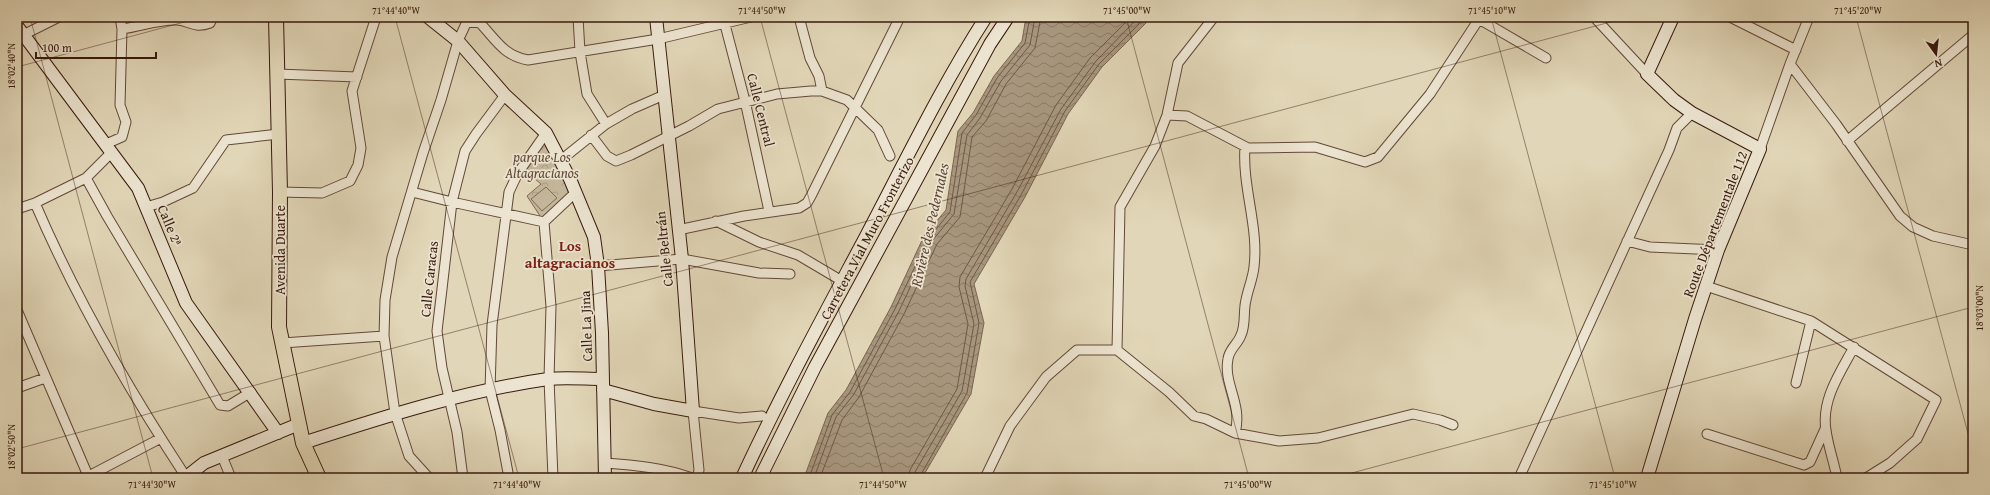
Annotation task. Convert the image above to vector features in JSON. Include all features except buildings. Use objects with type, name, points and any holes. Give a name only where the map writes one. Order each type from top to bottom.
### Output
[{"type":"main road","name":"Avenida Duarte","points":[[276,17],[280,192],[279,327],[303,443],[318,478]]},
{"type":"main road","name":"Calle La Jina","points":[[428,17],[458,41],[505,95],[546,133],[570,179],[594,237],[598,266],[602,333],[605,478]]},
{"type":"main road","name":"Calle Beltrán","points":[[656,17],[682,259],[693,411]]},
{"type":"main road","name":"Carretera Vial Muro Fronterizo","points":[[742,478],[842,281],[964,54],[986,17]]},
{"type":"main road","name":"Carretera Vial Muro Fronterizo","points":[[760,478],[826,347],[990,44],[1008,17]]},
{"type":"main road","points":[[1647,74],[1673,17]]},
{"type":"main road","name":"Calle 2ª","points":[[19,32],[109,148],[138,188],[186,303],[278,433]]},
{"type":"main road","name":"Route Départementale 112","points":[[1647,74],[1674,100],[1692,113],[1760,149],[1718,250],[1648,478]]},
{"type":"main road","points":[[303,443],[394,413],[450,398],[549,379],[603,384],[654,404],[693,411]]},
{"type":"main road","points":[[185,477],[204,463],[299,424]]},
{"type":"street","points":[[19,32],[59,17]]},
{"type":"street","points":[[17,209],[35,203],[86,178],[109,148],[122,138],[126,122],[120,105],[122,29],[120,17]]},
{"type":"street","points":[[122,29],[178,20],[194,26],[202,26],[210,23],[213,17]]},
{"type":"street","points":[[280,192],[322,193],[350,181],[358,165],[361,148],[352,91],[376,17]]},
{"type":"street","points":[[578,17],[580,52],[587,94],[606,124]]},
{"type":"street","points":[[429,478],[409,456],[394,413],[384,336],[385,300],[392,257],[458,41],[468,19],[480,23],[506,53],[528,60],[658,40],[724,21],[751,17]]},
{"type":"street","points":[[799,17],[810,58],[819,76],[822,91]]},
{"type":"street","points":[[678,230],[716,221],[799,208],[807,203],[900,17]]},
{"type":"street","points":[[1117,350],[1120,207],[1155,146],[1167,115],[1178,63],[1214,17]]},
{"type":"street","points":[[1594,17],[1647,74]]},
{"type":"street","points":[[1730,17],[1796,50]]},
{"type":"street","points":[[1760,149],[1790,64],[1809,17]]},
{"type":"street","points":[[1167,115],[1187,116],[1245,147],[1316,147],[1365,162],[1378,157],[1430,94],[1479,18],[1546,58]]},
{"type":"street","name":"Calle Central","points":[[724,21],[745,101],[769,212]]},
{"type":"street","points":[[1847,140],[1973,35]]},
{"type":"street","points":[[1790,64],[1847,140],[1900,216],[1914,227],[1933,236],[1973,245]]},
{"type":"street","points":[[277,74],[357,77]]},
{"type":"street","points":[[591,135],[607,156],[616,161],[631,155],[718,109],[777,94],[822,91],[842,97],[878,130],[890,156]]},
{"type":"street","points":[[561,160],[606,124],[632,109],[664,94]]},
{"type":"street","name":"Calle Caracas","points":[[463,478],[450,398],[442,368],[437,331],[452,202],[465,151],[505,95]]},
{"type":"street","points":[[1519,478],[1677,128],[1692,113]]},
{"type":"street","points":[[509,478],[500,430],[490,390],[492,325],[509,192],[518,173],[546,133]]},
{"type":"street","points":[[146,207],[163,202],[193,188],[226,140],[278,134]]},
{"type":"street","points":[[1235,433],[1238,422],[1237,409],[1228,374],[1228,359],[1231,350],[1241,337],[1244,328],[1246,300],[1254,267],[1254,237],[1243,167],[1245,147]]},
{"type":"street","points":[[86,178],[107,216],[220,405],[228,406],[250,392]]},
{"type":"street","points":[[412,192],[544,222]]},
{"type":"street","points":[[544,222],[575,193]]},
{"type":"street","points":[[35,203],[56,252],[106,347],[185,477]]},
{"type":"street","points":[[716,221],[759,242],[798,255],[842,281]]},
{"type":"street","points":[[544,222],[551,306],[549,379],[554,478]]},
{"type":"street","points":[[1627,241],[1650,247],[1718,250]]},
{"type":"street","points":[[598,266],[682,259],[759,273],[790,274]]},
{"type":"street","points":[[1706,286],[1811,321],[1936,400],[1917,439],[1890,463],[1866,478]]},
{"type":"street","points":[[17,310],[87,478],[161,438]]},
{"type":"street","points":[[1796,383],[1811,321]]},
{"type":"street","points":[[282,343],[384,336]]},
{"type":"street","points":[[1837,478],[1825,429],[1827,407],[1831,390],[1854,347]]},
{"type":"street","points":[[985,478],[1010,426],[1046,377],[1077,350],[1117,350],[1169,392],[1194,416],[1206,419],[1235,433],[1279,441],[1318,438],[1413,414],[1440,420],[1453,425]]},
{"type":"street","points":[[17,388],[45,378]]},
{"type":"street","points":[[693,411],[739,418],[762,416]]},
{"type":"street","name":"Calle Beltrán","points":[[693,411],[699,470],[697,478]]},
{"type":"street","points":[[1707,434],[1804,465],[1810,462],[1825,429]]},
{"type":"street","points":[[222,456],[230,478]]},
{"type":"street","points":[[605,463],[670,470],[692,478]]},
{"type":"green space","name":"parque Los Altagracianos","points":[[543,137],[575,193],[544,222],[527,196],[541,184],[522,168]]},
{"type":"green space","points":[[546,187],[557,198],[542,211],[531,199]]},
{"type":"water","points":[[1026,17],[1152,17],[1102,67],[1068,114],[1025,197],[974,284],[984,323],[971,394],[922,478],[804,478],[828,413],[846,390],[891,307],[924,236],[946,210],[958,131],[973,113],[994,76],[1022,41]]},
{"type":"district","name":"Los altagracianos","points":[[570,254]]},
{"type":"water label","name":"Rivière des Pedernales","points":[[930,225]]}]
